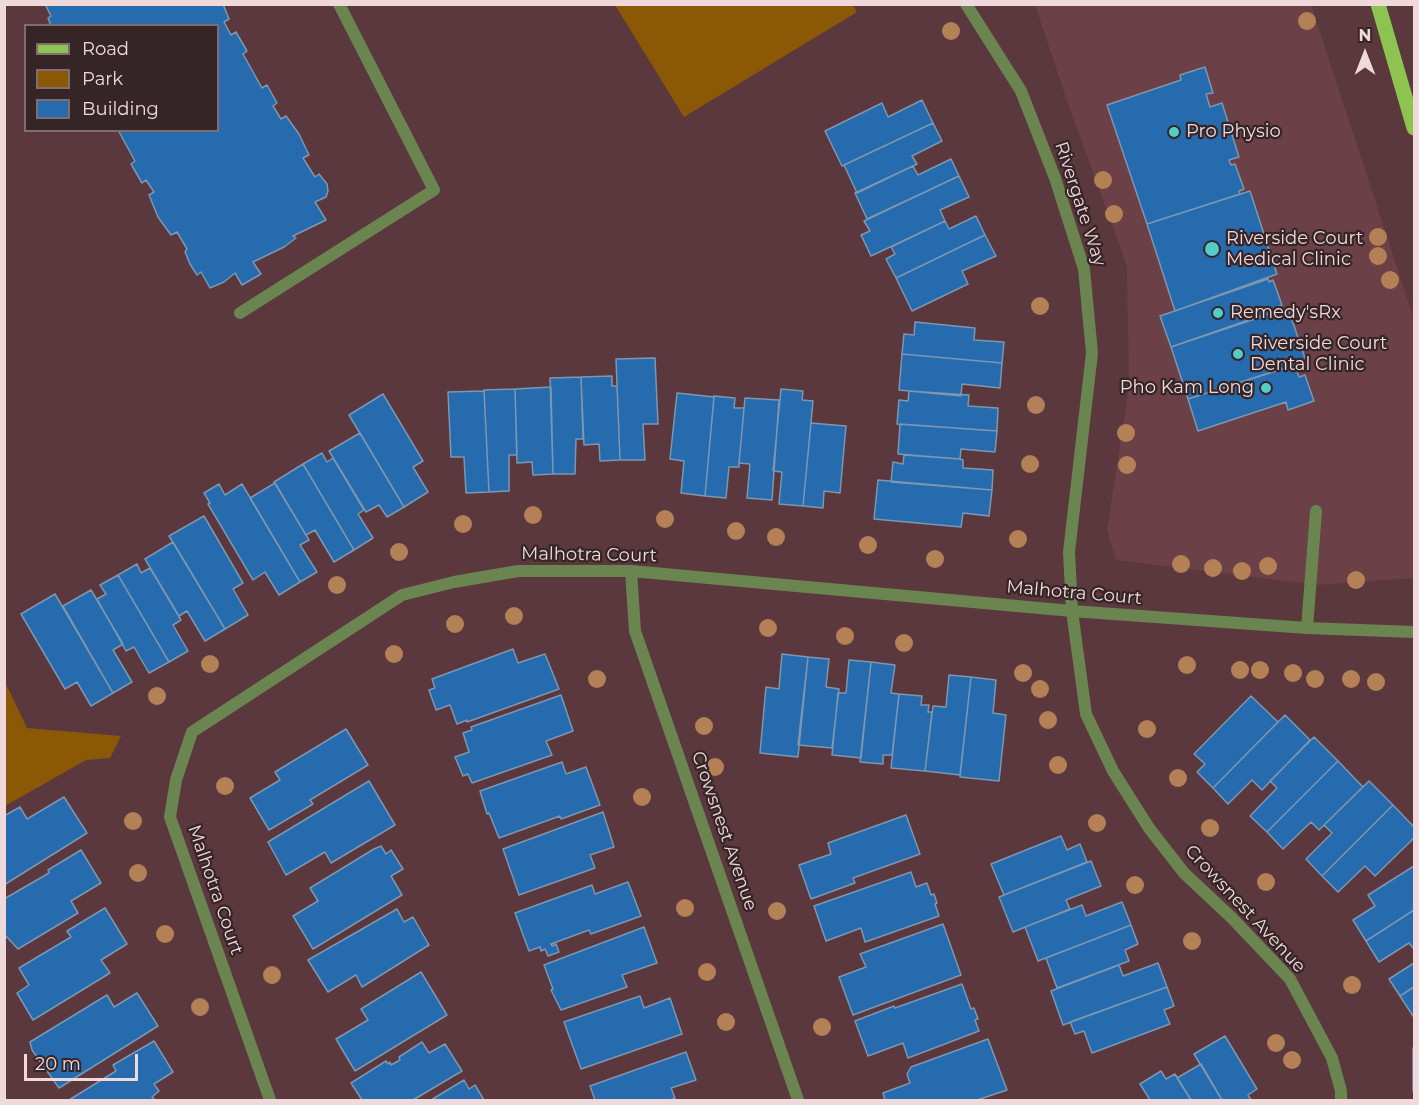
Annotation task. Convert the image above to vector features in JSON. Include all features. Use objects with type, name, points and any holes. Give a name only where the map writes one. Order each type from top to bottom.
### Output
[{"type":"main road","points":[[1378,4],[1414,128]]},
{"type":"street","points":[[240,313],[434,190],[339,4]]},
{"type":"street","name":"Rivergate Way","points":[[966,4],[1021,91],[1055,178],[1084,269],[1092,353],[1069,552],[1072,611]]},
{"type":"street","points":[[1306,628],[1316,511]]},
{"type":"street","name":"Malhotra Court","points":[[270,1101],[171,817],[176,780],[192,732],[402,596],[454,582],[518,571],[631,571],[1072,611],[1306,628],[1414,632]]},
{"type":"street","name":"Crowsnest Avenue","points":[[631,571],[635,631],[798,1101]]},
{"type":"street","name":"Crowsnest Avenue","points":[[1072,611],[1086,714],[1113,771],[1149,828],[1184,873],[1232,918],[1290,979],[1332,1058],[1341,1091],[1341,1101]]},
{"type":"shaded area","points":[[1035,5],[1311,5],[1414,319],[1414,578],[1317,585],[1116,560],[1107,530],[1129,387],[1127,266]]},
{"type":"green space","points":[[852,4],[857,12],[684,117],[615,5]]},
{"type":"green space","points":[[5,682],[27,728],[121,736],[110,758],[86,760],[5,806]]},
{"type":"building","points":[[45,4],[223,4],[229,19],[224,22],[231,35],[236,32],[247,51],[243,54],[262,88],[267,85],[277,103],[273,106],[281,119],[286,116],[299,134],[309,155],[303,158],[315,177],[319,174],[327,184],[326,197],[315,202],[326,220],[293,236],[296,238],[284,247],[253,262],[261,274],[242,285],[235,273],[224,282],[210,288],[201,272],[197,275],[190,264],[185,252],[187,249],[177,232],[171,235],[158,217],[149,195],[154,192],[146,180],[142,183],[131,164],[135,161],[119,132],[219,132],[219,24],[50,24],[48,18],[51,16]]},
{"type":"building","name":"Pro Physio","points":[[1205,67],[1213,93],[1206,94],[1210,107],[1222,103],[1239,157],[1229,160],[1231,165],[1235,164],[1244,189],[1239,191],[1240,194],[1147,224],[1107,105],[1181,80],[1180,75]]},
{"type":"building","points":[[922,100],[933,123],[842,166],[825,131],[882,103],[888,117]]},
{"type":"building","points":[[933,123],[942,141],[912,156],[917,164],[857,193],[844,165]]},
{"type":"building","points":[[951,159],[959,176],[867,219],[855,193],[913,166],[918,175]]},
{"type":"building","points":[[959,176],[969,197],[940,210],[945,221],[871,256],[861,235],[870,231],[864,221]]},
{"type":"building","name":"Riverside Court Medical Clinic","points":[[1250,191],[1277,274],[1175,311],[1147,224]]},
{"type":"building","points":[[976,216],[985,235],[896,278],[886,259],[895,254],[891,247],[945,221],[949,229]]},
{"type":"building","points":[[985,235],[996,256],[962,271],[968,284],[912,311],[896,278]]},
{"type":"building","name":"Remedy'sRx","points":[[1268,279],[1269,282],[1273,280],[1282,305],[1276,307],[1277,310],[1171,347],[1160,316]]},
{"type":"building","name":"Riverside Court Dental Clinic","points":[[1288,308],[1306,361],[1188,399],[1171,347]]},
{"type":"building","points":[[915,322],[975,328],[974,340],[1004,342],[1002,363],[902,354],[904,334],[914,335]]},
{"type":"building","points":[[902,354],[1002,363],[1000,388],[962,384],[961,396],[899,390]]},
{"type":"building","points":[[655,358],[658,424],[643,424],[645,460],[620,460],[616,359]]},
{"type":"building","name":"Pho Kam Long","points":[[1295,365],[1299,377],[1305,375],[1314,401],[1288,410],[1286,402],[1198,431],[1188,399]]},
{"type":"building","points":[[612,376],[612,386],[617,386],[620,460],[600,461],[599,444],[584,445],[581,377]]},
{"type":"building","points":[[581,377],[583,439],[576,439],[575,474],[553,474],[550,378]]},
{"type":"building","points":[[551,387],[553,474],[533,475],[532,462],[517,463],[515,389]]},
{"type":"building","points":[[515,389],[517,455],[509,455],[509,491],[489,492],[484,390]]},
{"type":"building","points":[[781,389],[803,391],[802,400],[813,401],[803,506],[779,504],[782,472],[773,471]]},
{"type":"building","points":[[484,391],[489,492],[466,493],[464,457],[451,457],[448,392]]},
{"type":"building","points":[[909,391],[969,395],[968,406],[998,408],[997,431],[897,424],[899,400],[908,401]]},
{"type":"building","points":[[677,393],[714,397],[705,496],[681,493],[684,461],[670,459]]},
{"type":"building","points":[[383,394],[423,461],[413,467],[428,492],[404,507],[349,415]]},
{"type":"building","points":[[714,396],[735,398],[734,408],[744,408],[739,467],[729,467],[726,498],[705,496]]},
{"type":"building","points":[[745,398],[779,400],[772,500],[747,498],[750,464],[739,463]]},
{"type":"building","points":[[811,423],[846,426],[840,493],[824,491],[823,508],[803,506]]},
{"type":"building","points":[[900,424],[997,431],[995,452],[961,449],[960,459],[898,454]]},
{"type":"building","points":[[360,433],[404,507],[387,517],[379,505],[366,512],[329,451]]},
{"type":"building","points":[[322,453],[327,462],[333,458],[364,510],[358,514],[373,538],[354,550],[303,464]]},
{"type":"building","points":[[904,455],[960,459],[963,460],[963,468],[993,470],[992,490],[891,482],[893,462],[903,464]]},
{"type":"building","points":[[303,464],[354,550],[334,562],[315,530],[306,535],[274,482]]},
{"type":"building","points":[[878,480],[992,490],[989,516],[963,513],[961,527],[874,519]]},
{"type":"building","points":[[275,483],[309,540],[300,545],[317,572],[300,582],[250,498]]},
{"type":"building","points":[[219,484],[225,495],[242,484],[300,582],[279,595],[265,572],[253,580],[208,504],[210,503],[204,493]]},
{"type":"building","points":[[204,516],[243,583],[233,589],[248,615],[225,629],[169,536]]},
{"type":"building","points":[[173,542],[225,629],[205,641],[187,611],[179,616],[145,559]]},
{"type":"building","points":[[137,564],[141,573],[150,568],[181,620],[173,625],[188,651],[169,662],[118,575]]},
{"type":"building","points":[[118,575],[169,662],[149,673],[134,647],[126,651],[97,599],[106,594],[100,585]]},
{"type":"building","points":[[91,590],[123,644],[113,650],[132,682],[113,693],[63,606]]},
{"type":"building","points":[[55,594],[113,693],[91,706],[77,682],[65,689],[21,614]]},
{"type":"building","points":[[513,649],[518,663],[545,654],[559,689],[457,724],[450,705],[436,710],[429,690],[435,688],[432,679]]},
{"type":"building","points":[[782,654],[808,657],[798,757],[760,753],[766,687],[779,689]]},
{"type":"building","points":[[808,657],[829,659],[826,687],[839,689],[832,748],[798,745]]},
{"type":"building","points":[[849,660],[871,662],[861,758],[832,755],[838,693],[846,693]]},
{"type":"building","points":[[871,662],[895,665],[891,693],[899,694],[892,755],[883,755],[883,764],[860,762]]},
{"type":"building","points":[[949,675],[971,677],[960,775],[925,771],[933,706],[946,707]]},
{"type":"building","points":[[971,677],[996,680],[993,713],[1006,715],[999,781],[960,777]]},
{"type":"building","points":[[899,694],[922,696],[921,705],[929,705],[928,712],[932,712],[925,771],[891,768]]},
{"type":"building","points":[[561,695],[573,731],[546,741],[552,755],[472,783],[468,774],[463,776],[455,757],[469,752],[463,733],[472,730],[471,727]]},
{"type":"building","points":[[1251,696],[1278,722],[1213,788],[1197,772],[1205,764],[1194,754]]},
{"type":"building","points":[[1285,715],[1310,740],[1262,790],[1252,780],[1228,804],[1213,788]]},
{"type":"building","points":[[346,729],[368,765],[310,800],[313,804],[269,830],[250,798],[280,780],[275,772]]},
{"type":"building","points":[[1314,737],[1338,761],[1267,832],[1250,816],[1277,788],[1270,781]]},
{"type":"building","points":[[1338,761],[1363,787],[1319,830],[1311,822],[1283,849],[1267,832]]},
{"type":"building","points":[[562,762],[566,774],[586,767],[600,805],[561,819],[560,816],[499,838],[489,813],[487,814],[480,791]]},
{"type":"building","points":[[369,781],[395,825],[331,863],[325,852],[286,875],[268,842]]},
{"type":"building","points":[[1369,781],[1393,805],[1322,876],[1306,859],[1332,833],[1324,825]]},
{"type":"building","points":[[64,797],[87,833],[4,885],[4,816],[20,807],[27,819]]},
{"type":"building","points":[[1393,805],[1414,827],[1414,838],[1375,876],[1365,866],[1338,892],[1322,876]]},
{"type":"building","points":[[603,812],[614,847],[590,855],[595,868],[519,895],[503,849]]},
{"type":"building","points":[[906,815],[920,854],[853,878],[855,883],[811,899],[799,865],[831,854],[828,843]]},
{"type":"building","points":[[1061,836],[1067,850],[1080,844],[1087,862],[1004,895],[991,864]]},
{"type":"building","points":[[381,846],[386,854],[391,850],[403,869],[391,876],[402,895],[313,949],[293,916],[318,901],[310,888]]},
{"type":"building","points":[[81,850],[101,883],[71,901],[78,913],[18,949],[4,934],[4,899],[49,873],[48,870]]},
{"type":"building","points":[[1091,861],[1101,886],[1066,900],[1070,909],[1013,932],[999,897]]},
{"type":"building","points":[[1414,866],[1414,910],[1366,941],[1353,920],[1375,906],[1368,895]]},
{"type":"building","points":[[911,872],[916,887],[927,883],[931,895],[934,894],[939,916],[865,942],[861,928],[826,941],[814,906]]},
{"type":"building","points":[[628,882],[641,916],[591,934],[589,930],[551,944],[552,946],[556,944],[559,952],[548,956],[545,949],[541,951],[540,947],[529,951],[515,913],[592,885],[595,894]]},
{"type":"building","points":[[1122,902],[1131,925],[1038,961],[1025,927],[1082,905],[1086,916]]},
{"type":"building","points":[[105,908],[127,944],[101,960],[110,973],[33,1020],[17,993],[29,985],[19,968],[71,937],[67,931]]},
{"type":"building","points":[[397,909],[404,922],[413,917],[429,945],[362,987],[356,975],[328,992],[308,960]]},
{"type":"building","points":[[1414,910],[1414,949],[1409,943],[1379,962],[1366,941]]},
{"type":"building","points":[[943,924],[961,975],[853,1015],[839,977],[866,967],[860,954]]},
{"type":"building","points":[[1131,925],[1138,944],[1125,950],[1129,961],[1057,988],[1046,958]]},
{"type":"building","points":[[644,927],[657,963],[622,975],[627,987],[561,1010],[551,990],[553,989],[544,965]]},
{"type":"building","points":[[1158,963],[1167,987],[1063,1025],[1051,991],[1119,965],[1123,976]]},
{"type":"building","points":[[1414,963],[1414,987],[1400,996],[1389,979]]},
{"type":"building","points":[[421,972],[447,1015],[355,1071],[336,1039],[368,1020],[361,1009]]},
{"type":"building","points":[[962,984],[971,1009],[974,1008],[978,1019],[975,1020],[979,1031],[908,1058],[903,1043],[868,1056],[855,1021]]},
{"type":"building","points":[[1167,987],[1174,1006],[1164,1010],[1170,1024],[1092,1053],[1084,1031],[1075,1034],[1070,1022]]},
{"type":"building","points":[[1414,987],[1414,1015],[1413,1016],[1400,996]]},
{"type":"building","points":[[137,993],[158,1026],[59,1088],[32,1050],[30,1042],[107,995],[114,1007]]},
{"type":"building","points":[[640,996],[644,1008],[670,998],[682,1034],[581,1069],[564,1022]]},
{"type":"building","points":[[1225,1036],[1257,1089],[1248,1095],[1251,1100],[1222,1100],[1194,1054]]},
{"type":"building","points":[[988,1039],[1007,1090],[977,1100],[885,1100],[883,1093],[910,1083],[907,1074],[911,1067]]},
{"type":"building","points":[[154,1041],[173,1072],[154,1084],[159,1091],[152,1097],[155,1100],[69,1100],[116,1071],[113,1065]]},
{"type":"building","points":[[422,1042],[429,1053],[445,1044],[462,1071],[413,1100],[362,1100],[351,1083],[386,1061],[391,1065],[400,1060],[399,1057]]},
{"type":"building","points":[[1414,1048],[1414,1071],[1413,1071]]},
{"type":"building","points":[[686,1052],[696,1080],[671,1088],[675,1098],[670,1100],[595,1100],[590,1086]]},
{"type":"building","points":[[1201,1064],[1222,1100],[1191,1100],[1177,1078]]},
{"type":"building","points":[[1161,1071],[1166,1079],[1175,1074],[1191,1100],[1150,1100],[1140,1084]]},
{"type":"building","points":[[464,1080],[469,1089],[475,1085],[484,1100],[431,1100]]},
{"type":"place","name":"Pro Physio","points":[[1174,132]]},
{"type":"place","name":"Riverside Court Medical Clinic","points":[[1212,249]]},
{"type":"place","name":"Remedy'sRx","points":[[1218,313]]},
{"type":"place","name":"Riverside Court Dental Clinic","points":[[1238,354]]},
{"type":"place","name":"Pho Kam Long","points":[[1266,388]]}]
